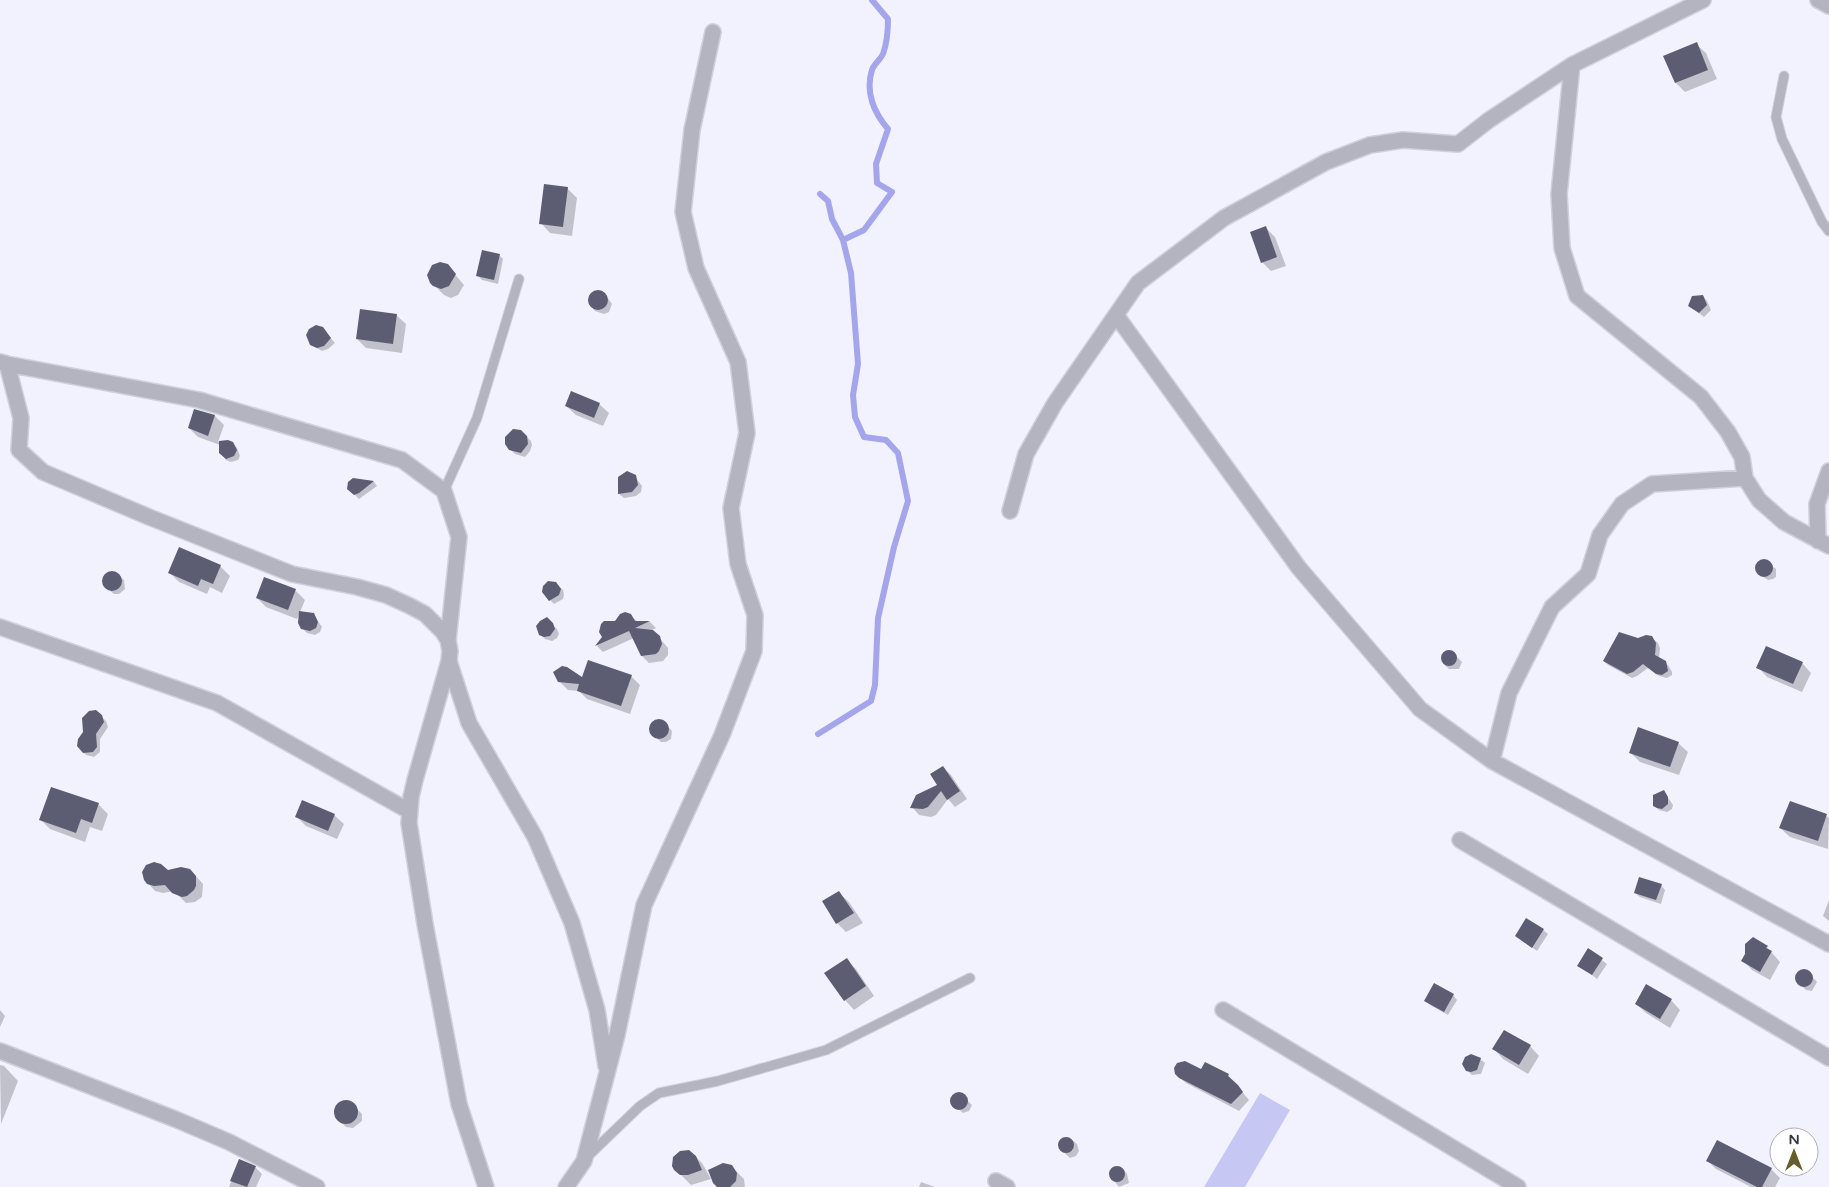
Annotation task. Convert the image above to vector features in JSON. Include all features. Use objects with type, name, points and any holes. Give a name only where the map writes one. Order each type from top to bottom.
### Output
[{"type":"street","points":[[1010,511],[1026,454],[1055,403],[1138,282],[1224,218],[1326,162],[1370,145],[1403,140],[1458,144],[1489,120],[1572,66],[1703,0]]},
{"type":"street","points":[[1818,0],[1829,6]]},
{"type":"street","points":[[566,1187],[584,1161],[617,1035],[644,905],[722,735],[754,651],[755,615],[738,564],[731,508],[746,433],[738,362],[696,268],[683,212],[692,130],[713,32]]},
{"type":"street","points":[[1572,66],[1559,194],[1562,248],[1577,296],[1701,398],[1728,432],[1742,457],[1746,478],[1759,500],[1784,522],[1824,543]]},
{"type":"street","points":[[1116,315],[1306,575],[1420,709],[1492,761],[1829,944]]},
{"type":"street","points":[[448,640],[436,623],[425,614],[386,595],[292,574],[43,472],[19,450],[21,418],[4,363],[209,403],[402,460],[444,491],[459,537],[448,640],[449,661],[415,780],[409,811],[410,830],[459,1104],[486,1187]]},
{"type":"street","points":[[1824,543],[1817,504],[1829,471]]},
{"type":"street","points":[[1492,761],[1510,693],[1552,607],[1588,574],[1600,535],[1622,504],[1652,484],[1746,478]]},
{"type":"street","points":[[0,628],[217,703],[409,811]]},
{"type":"street","points":[[449,661],[469,723],[535,837],[572,923],[597,1010],[607,1072]]},
{"type":"street","points":[[1460,840],[1829,1058]]},
{"type":"street","points":[[1223,1010],[1518,1187]]},
{"type":"street","points":[[0,1051],[229,1142],[318,1187]]},
{"type":"lane","points":[[1784,76],[1776,117],[1782,139],[1822,222],[1829,231]]},
{"type":"lane","points":[[444,491],[477,418],[519,279]]},
{"type":"lane","points":[[584,1161],[640,1106],[659,1094],[718,1082],[826,1050],[970,978]]},
{"type":"shaded area","points":[[1260,1093],[1290,1110],[1245,1187],[1204,1187]]},
{"type":"building","points":[[1697,42],[1708,70],[1675,83],[1663,56]]},
{"type":"building","points":[[544,184],[568,187],[563,227],[539,224]]},
{"type":"building","points":[[1266,226],[1277,257],[1261,263],[1250,232]]},
{"type":"building","points":[[482,250],[500,254],[494,280],[476,276]]},
{"type":"building","points":[[440,262],[448,264],[456,274],[449,286],[441,289],[430,283],[427,275],[432,265]]},
{"type":"building","points":[[594,290],[602,290],[608,296],[608,304],[602,310],[594,310],[588,304],[588,296]]},
{"type":"building","points":[[1703,295],[1707,305],[1699,313],[1688,306],[1692,296]]},
{"type":"building","points":[[360,309],[397,314],[393,344],[356,339]]},
{"type":"building","points":[[316,325],[323,327],[331,338],[324,346],[317,348],[310,345],[306,335],[309,329]]},
{"type":"building","points":[[571,391],[600,403],[594,418],[565,406]]},
{"type":"building","points":[[194,409],[215,415],[208,436],[188,428]]},
{"type":"building","points":[[513,429],[521,430],[527,436],[528,444],[521,453],[509,450],[505,444],[505,437]]},
{"type":"building","points":[[228,440],[233,442],[237,450],[234,456],[226,459],[219,453],[219,441]]},
{"type":"building","points":[[627,471],[636,475],[638,485],[632,492],[618,494],[618,477]]},
{"type":"building","points":[[353,478],[374,481],[354,495],[347,489],[348,482]]},
{"type":"building","points":[[179,547],[221,565],[213,584],[201,579],[198,586],[168,573]]},
{"type":"building","points":[[1764,559],[1770,562],[1773,568],[1770,574],[1764,577],[1758,574],[1755,568],[1758,562]]},
{"type":"building","points":[[112,571],[119,574],[122,581],[119,588],[112,591],[105,588],[102,581],[105,574]]},
{"type":"building","points":[[264,577],[296,589],[288,610],[256,598]]},
{"type":"building","points":[[548,581],[556,582],[561,589],[559,595],[549,601],[542,592],[543,586]]},
{"type":"building","points":[[299,611],[314,613],[318,622],[316,628],[310,631],[301,629],[298,623]]},
{"type":"building","points":[[625,612],[631,614],[635,621],[650,621],[635,628],[653,630],[660,636],[662,644],[656,654],[641,656],[629,631],[595,646],[602,637],[599,632],[601,624],[604,621],[615,621],[620,614]]},
{"type":"building","points":[[547,617],[553,623],[555,629],[550,636],[544,637],[539,635],[536,626]]},
{"type":"building","points":[[1619,632],[1638,638],[1646,635],[1652,636],[1656,643],[1655,655],[1666,661],[1668,671],[1662,675],[1656,674],[1643,664],[1627,674],[1603,661]]},
{"type":"building","points":[[1766,646],[1803,662],[1793,684],[1756,668]]},
{"type":"building","points":[[1446,650],[1452,650],[1457,655],[1455,664],[1446,666],[1441,661],[1441,655]]},
{"type":"building","points":[[588,660],[632,675],[621,706],[577,691],[579,684],[558,682],[553,672],[562,666],[567,667],[582,677]]},
{"type":"building","points":[[96,710],[102,715],[104,722],[96,734],[97,747],[93,752],[83,753],[77,746],[78,739],[83,732],[82,718],[89,711]]},
{"type":"building","points":[[659,719],[666,722],[669,729],[666,736],[659,739],[652,736],[649,729],[652,722]]},
{"type":"building","points":[[1638,727],[1679,742],[1670,767],[1629,753]]},
{"type":"building","points":[[943,766],[960,791],[947,800],[941,791],[928,807],[923,809],[910,808],[916,795],[937,785],[930,774]]},
{"type":"building","points":[[51,787],[99,803],[92,823],[81,819],[76,833],[39,820]]},
{"type":"building","points":[[1664,790],[1668,797],[1668,804],[1662,809],[1653,806],[1653,795]]},
{"type":"building","points":[[302,800],[335,814],[328,831],[295,817]]},
{"type":"building","points":[[1790,801],[1827,814],[1818,841],[1779,828]]},
{"type":"building","points":[[154,862],[161,864],[168,870],[181,867],[190,869],[196,876],[194,890],[187,896],[182,897],[172,893],[165,885],[154,886],[147,884],[142,872],[146,865]]},
{"type":"building","points":[[1639,877],[1662,884],[1656,900],[1634,893]]},
{"type":"building","points":[[839,891],[854,913],[836,924],[822,901]]},
{"type":"building","points":[[1526,918],[1544,929],[1532,948],[1515,936]]},
{"type":"building","points":[[1753,937],[1768,946],[1766,948],[1772,951],[1760,972],[1741,961],[1745,954],[1745,944]]},
{"type":"building","points":[[1588,948],[1603,958],[1592,975],[1577,966]]},
{"type":"building","points":[[847,958],[866,986],[844,1001],[824,973]]},
{"type":"building","points":[[1804,969],[1810,972],[1813,978],[1810,984],[1804,987],[1798,984],[1795,978],[1798,972]]},
{"type":"building","points":[[1434,983],[1454,994],[1444,1012],[1424,1001]]},
{"type":"building","points":[[1646,984],[1672,999],[1660,1019],[1635,1004]]},
{"type":"building","points":[[1504,1030],[1531,1045],[1519,1065],[1492,1049]]},
{"type":"building","points":[[1471,1054],[1481,1058],[1477,1070],[1471,1072],[1466,1071],[1462,1064],[1465,1057]]},
{"type":"building","points":[[1185,1061],[1201,1069],[1205,1062],[1229,1074],[1228,1076],[1243,1092],[1231,1104],[1179,1078],[1175,1074],[1174,1068],[1177,1063]]},
{"type":"building","points":[[959,1092],[965,1095],[968,1101],[965,1107],[959,1110],[953,1107],[950,1101],[953,1095]]},
{"type":"building","points":[[346,1100],[355,1103],[358,1112],[355,1121],[346,1124],[337,1121],[334,1112],[337,1103]]},
{"type":"building","points":[[1063,1137],[1069,1137],[1074,1142],[1072,1151],[1063,1153],[1058,1148],[1058,1142]]},
{"type":"building","points":[[1717,1140],[1769,1166],[1769,1174],[1762,1187],[1757,1187],[1706,1161]]},
{"type":"building","points":[[689,1150],[696,1156],[702,1170],[688,1175],[680,1175],[672,1166],[673,1157],[680,1151]]},
{"type":"building","points":[[239,1159],[256,1166],[247,1187],[230,1181]]},
{"type":"building","points":[[723,1163],[732,1165],[737,1173],[736,1181],[730,1187],[717,1187],[713,1183],[708,1170]]},
{"type":"building","points":[[1114,1166],[1120,1166],[1125,1171],[1123,1180],[1114,1182],[1109,1177],[1109,1171]]},
{"type":"waterway","points":[[843,240],[864,230],[892,192],[877,183],[876,164],[888,129],[872,102],[870,78],[873,68],[884,50],[888,19],[872,0]]},
{"type":"waterway","points":[[818,734],[871,701],[875,685],[878,618],[894,547],[908,501],[898,453],[886,440],[864,437],[855,417],[853,395],[858,364],[851,273],[843,240],[832,219],[828,201],[820,194]]}]
